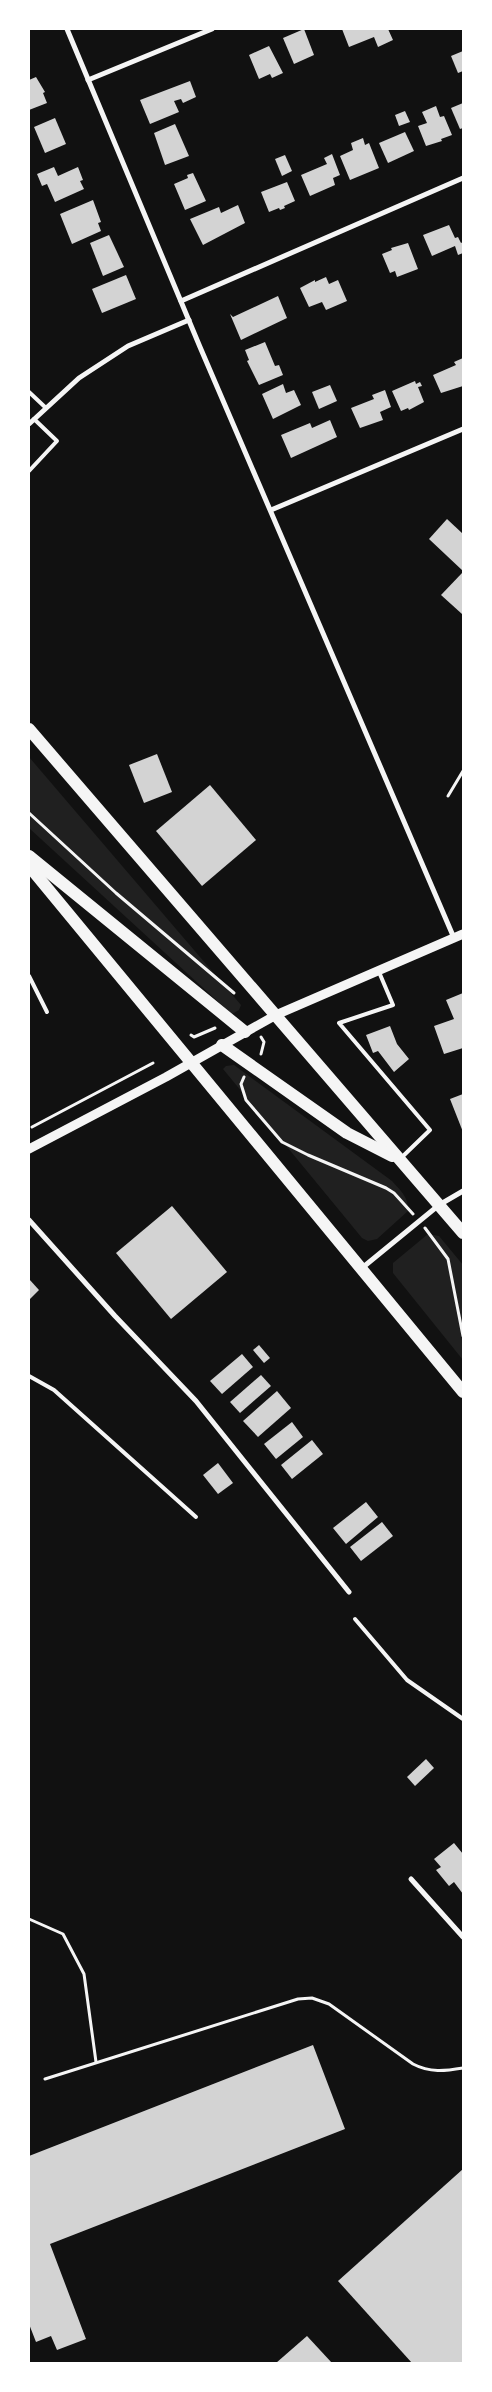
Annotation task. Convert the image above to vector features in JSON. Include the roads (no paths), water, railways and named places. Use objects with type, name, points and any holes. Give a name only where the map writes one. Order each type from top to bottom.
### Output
[{"type":"main road","points":[[29,729],[463,1233]]},
{"type":"main road","points":[[29,856],[245,1032]]},
{"type":"main road","points":[[29,866],[463,1392]]},
{"type":"main road","points":[[222,1045],[347,1133],[399,1159]]},
{"type":"street","points":[[68,29],[180,301],[454,938]]},
{"type":"street","points":[[88,80],[212,29]]},
{"type":"street","points":[[180,301],[463,178]]},
{"type":"street","points":[[29,424],[79,378],[128,346],[189,320]]},
{"type":"street","points":[[271,510],[463,429]]},
{"type":"street","points":[[29,1149],[191,1063],[276,1015],[463,934]]},
{"type":"street","points":[[361,1269],[439,1205],[463,1191]]},
{"type":"street","points":[[29,1220],[115,1316],[196,1401],[349,1592]]},
{"type":"street","points":[[411,1879],[463,1937]]},
{"type":"lane","points":[[29,392],[46,408]]},
{"type":"lane","points":[[29,471],[57,441],[34,419]]},
{"type":"lane","points":[[378,970],[393,1005],[339,1023],[430,1130],[399,1159]]},
{"type":"lane","points":[[29,976],[47,1012]]},
{"type":"lane","points":[[29,1376],[54,1390],[196,1516]]},
{"type":"lane","points":[[355,1619],[407,1680],[463,1719]]}]
